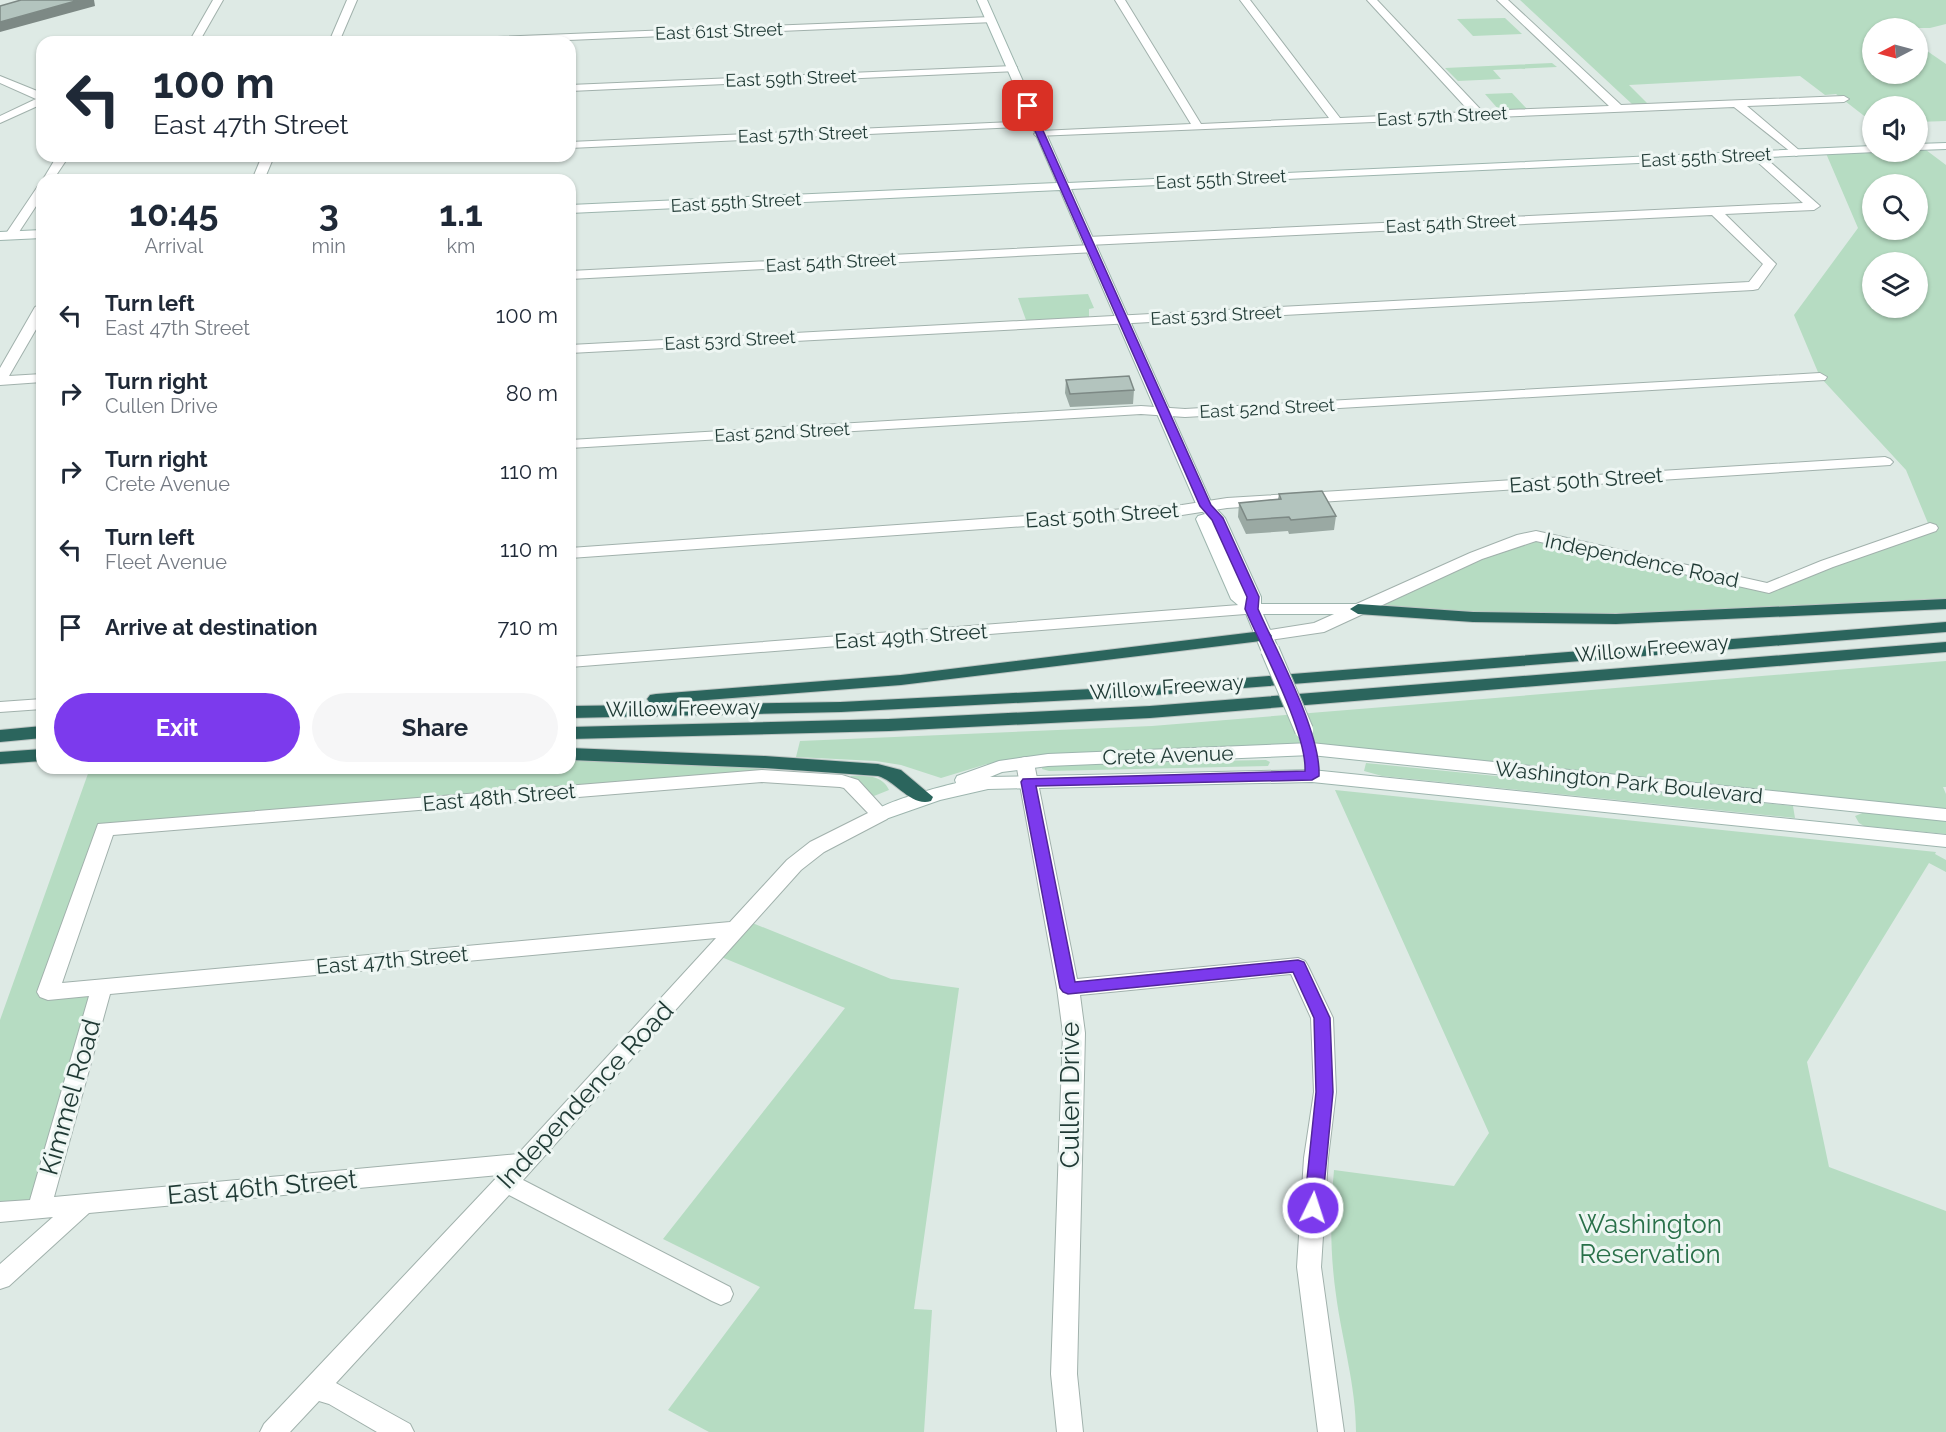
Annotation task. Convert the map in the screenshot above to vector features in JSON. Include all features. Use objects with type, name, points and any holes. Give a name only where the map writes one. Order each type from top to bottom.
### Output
[{"type":"highway","points":[[1358,609],[1473,617],[1616,619],[1946,604]]},
{"type":"highway","name":"Willow Freeway","points":[[576,712],[841,707],[1130,692],[1946,627]]},
{"type":"highway","points":[[576,706],[901,680],[1266,643]]},
{"type":"highway","name":"Willow Freeway","points":[[576,733],[889,725],[1150,712],[1946,648]]},
{"type":"highway","points":[[0,736],[36,733]]},
{"type":"highway","points":[[576,754],[765,762],[878,770],[894,774],[924,797]]},
{"type":"highway","points":[[0,758],[36,755]]},
{"type":"street","points":[[197,36],[218,0]]},
{"type":"street","points":[[337,36],[352,0],[360,0]]},
{"type":"street","points":[[982,0],[1205,506],[1204,519],[1239,599],[1251,609],[1304,730],[1311,749],[1312,776]]},
{"type":"street","points":[[1120,0],[1198,127]]},
{"type":"street","points":[[1245,0],[1337,121]]},
{"type":"street","points":[[1372,0],[1478,114]]},
{"type":"street","points":[[1502,0],[1619,109]]},
{"type":"street","name":"East 61st Street","points":[[576,37],[991,20]]},
{"type":"street","name":"East 59th Street","points":[[576,88],[1013,69]]},
{"type":"street","points":[[0,78],[36,95]]},
{"type":"street","name":"East 57th Street","points":[[576,144],[1038,129],[1198,127],[1844,99]]},
{"type":"street","points":[[0,120],[36,101]]},
{"type":"street","points":[[1737,104],[1796,153]]},
{"type":"street","points":[[1928,147],[1946,146]]},
{"type":"street","name":"East 55th Street","points":[[576,209],[1862,150]]},
{"type":"street","name":"East 54th Street","points":[[576,275],[1814,206],[1756,155]]},
{"type":"street","points":[[5,235],[36,196]]},
{"type":"street","name":"East 53rd Street","points":[[576,349],[1753,286],[1770,264],[1715,211]]},
{"type":"street","points":[[5,235],[36,234]]},
{"type":"street","points":[[0,380],[36,317]]},
{"type":"street","name":"East 52nd Street","points":[[576,444],[1086,413],[1197,412],[1820,377]]},
{"type":"street","points":[[0,380],[36,378]]},
{"type":"street","name":"East 50th Street","points":[[576,553],[1171,511],[1227,503],[1885,462]]},
{"type":"street","name":"Independence Road","points":[[1266,643],[1318,628],[1476,556],[1523,538],[1536,536],[1769,588],[1827,564],[1930,528]]},
{"type":"street","name":"Independence Road","points":[[1251,609],[1358,609]]},
{"type":"street","name":"East 49th Street","points":[[576,662],[1251,609]]},
{"type":"street","points":[[0,707],[36,704]]},
{"type":"street","name":"Crete Avenue","points":[[1027,772],[1311,749]]},
{"type":"street","name":"Washington Park Boulevard","points":[[1311,749],[1946,815]]},
{"type":"street","name":"Independence Road","points":[[273,1432],[524,1163],[794,865],[817,847],[880,815],[924,797],[1027,772]]},
{"type":"street","name":"Crete Avenue","points":[[1027,772],[1312,776]]},
{"type":"street","name":"Cullen Drive","points":[[1027,772],[1068,988],[1074,1033],[1064,1374],[1070,1432]]},
{"type":"street","name":"East 48th Street","points":[[48,992],[105,829],[762,776],[842,781],[850,784],[880,815]]},
{"type":"street","name":"Washington Park Boulevard","points":[[1312,776],[1946,841]]},
{"type":"street","name":"East 47th Street","points":[[48,992],[737,929]]},
{"type":"street","points":[[1068,988],[1298,966],[1322,1018],[1325,1092],[1316,1158],[1309,1267],[1331,1432]]},
{"type":"street","name":"Kimmel Road","points":[[39,1208],[102,986]]},
{"type":"street","name":"East 46th Street","points":[[0,1212],[524,1163]]},
{"type":"street","points":[[505,1182],[721,1294]]},
{"type":"street","points":[[0,1280],[83,1204]]},
{"type":"street","points":[[313,1388],[335,1394],[401,1432]]},
{"type":"green space","points":[[1520,0],[1946,0],[1946,24],[1930,28],[1928,28],[1928,18],[1862,18],[1862,84],[1928,84],[1928,52],[1946,64],[1946,121],[1928,122],[1928,96],[1862,96],[1862,114],[1836,94],[1825,95],[1800,76],[1629,85],[1648,104],[1632,104]]},
{"type":"green space","points":[[1505,18],[1522,34],[1473,36],[1457,19]]},
{"type":"green space","points":[[1552,63],[1557,67],[1493,70],[1501,79],[1458,81],[1445,68]]},
{"type":"green space","points":[[1512,93],[1527,109],[1499,110],[1485,94]]},
{"type":"green space","points":[[1825,151],[1862,151],[1862,162],[1928,162],[1928,152],[1946,165],[1946,604],[1616,619],[1358,609],[1523,538],[1769,588],[1930,528],[1906,470],[1820,377],[1794,315],[1858,228]]},
{"type":"green space","points":[[1088,294],[1094,308],[1089,309],[1089,317],[1026,320],[1018,298]]},
{"type":"green space","points":[[1946,661],[1946,787],[1943,787],[1946,794],[1946,815],[1342,751],[999,767],[987,764],[941,778],[901,765],[876,761],[796,757],[800,741],[1152,726]]},
{"type":"green space","points":[[576,754],[765,762],[762,776],[105,829],[48,991],[102,986],[39,1208],[0,1212],[0,1020],[88,774],[576,774]]},
{"type":"green space","points":[[1266,760],[1270,762],[1268,766],[1049,771],[1042,769],[1043,764]]},
{"type":"green space","points":[[1366,763],[1793,806],[1795,818],[1382,776],[1364,771]]},
{"type":"green space","points":[[850,776],[867,776],[878,779],[889,790],[874,796]]},
{"type":"green space","name":"Washington Reservation","points":[[1335,790],[1936,852],[1935,854],[1946,860],[1946,872],[1929,863],[1807,1062],[1829,1167],[1946,1211],[1946,1432],[1356,1432],[1354,1398],[1334,1279],[1331,1217],[1334,1170],[1454,1186],[1489,1133]]},
{"type":"green space","points":[[1865,812],[1946,821],[1946,834],[1864,826],[1855,816]]},
{"type":"green space","points":[[745,920],[891,979],[959,988],[914,1309],[932,1310],[924,1432],[709,1432],[668,1410],[760,1287],[663,1239],[845,1008],[714,954]]},
{"type":"building","points":[[21,0],[79,0],[0,22],[0,6]]},
{"type":"building","points":[[1129,376],[1134,390],[1070,394],[1066,380]]},
{"type":"building","points":[[1322,491],[1336,516],[1291,520],[1289,517],[1247,520],[1239,503],[1281,499],[1279,494]]},
{"type":"route","points":[[1028,106],[1205,506],[1217,518],[1253,597],[1251,609],[1304,730],[1313,762],[1312,776],[1272,775],[1028,782],[1068,988],[1298,966],[1322,1018],[1325,1092],[1316,1158],[1313,1208]]}]
